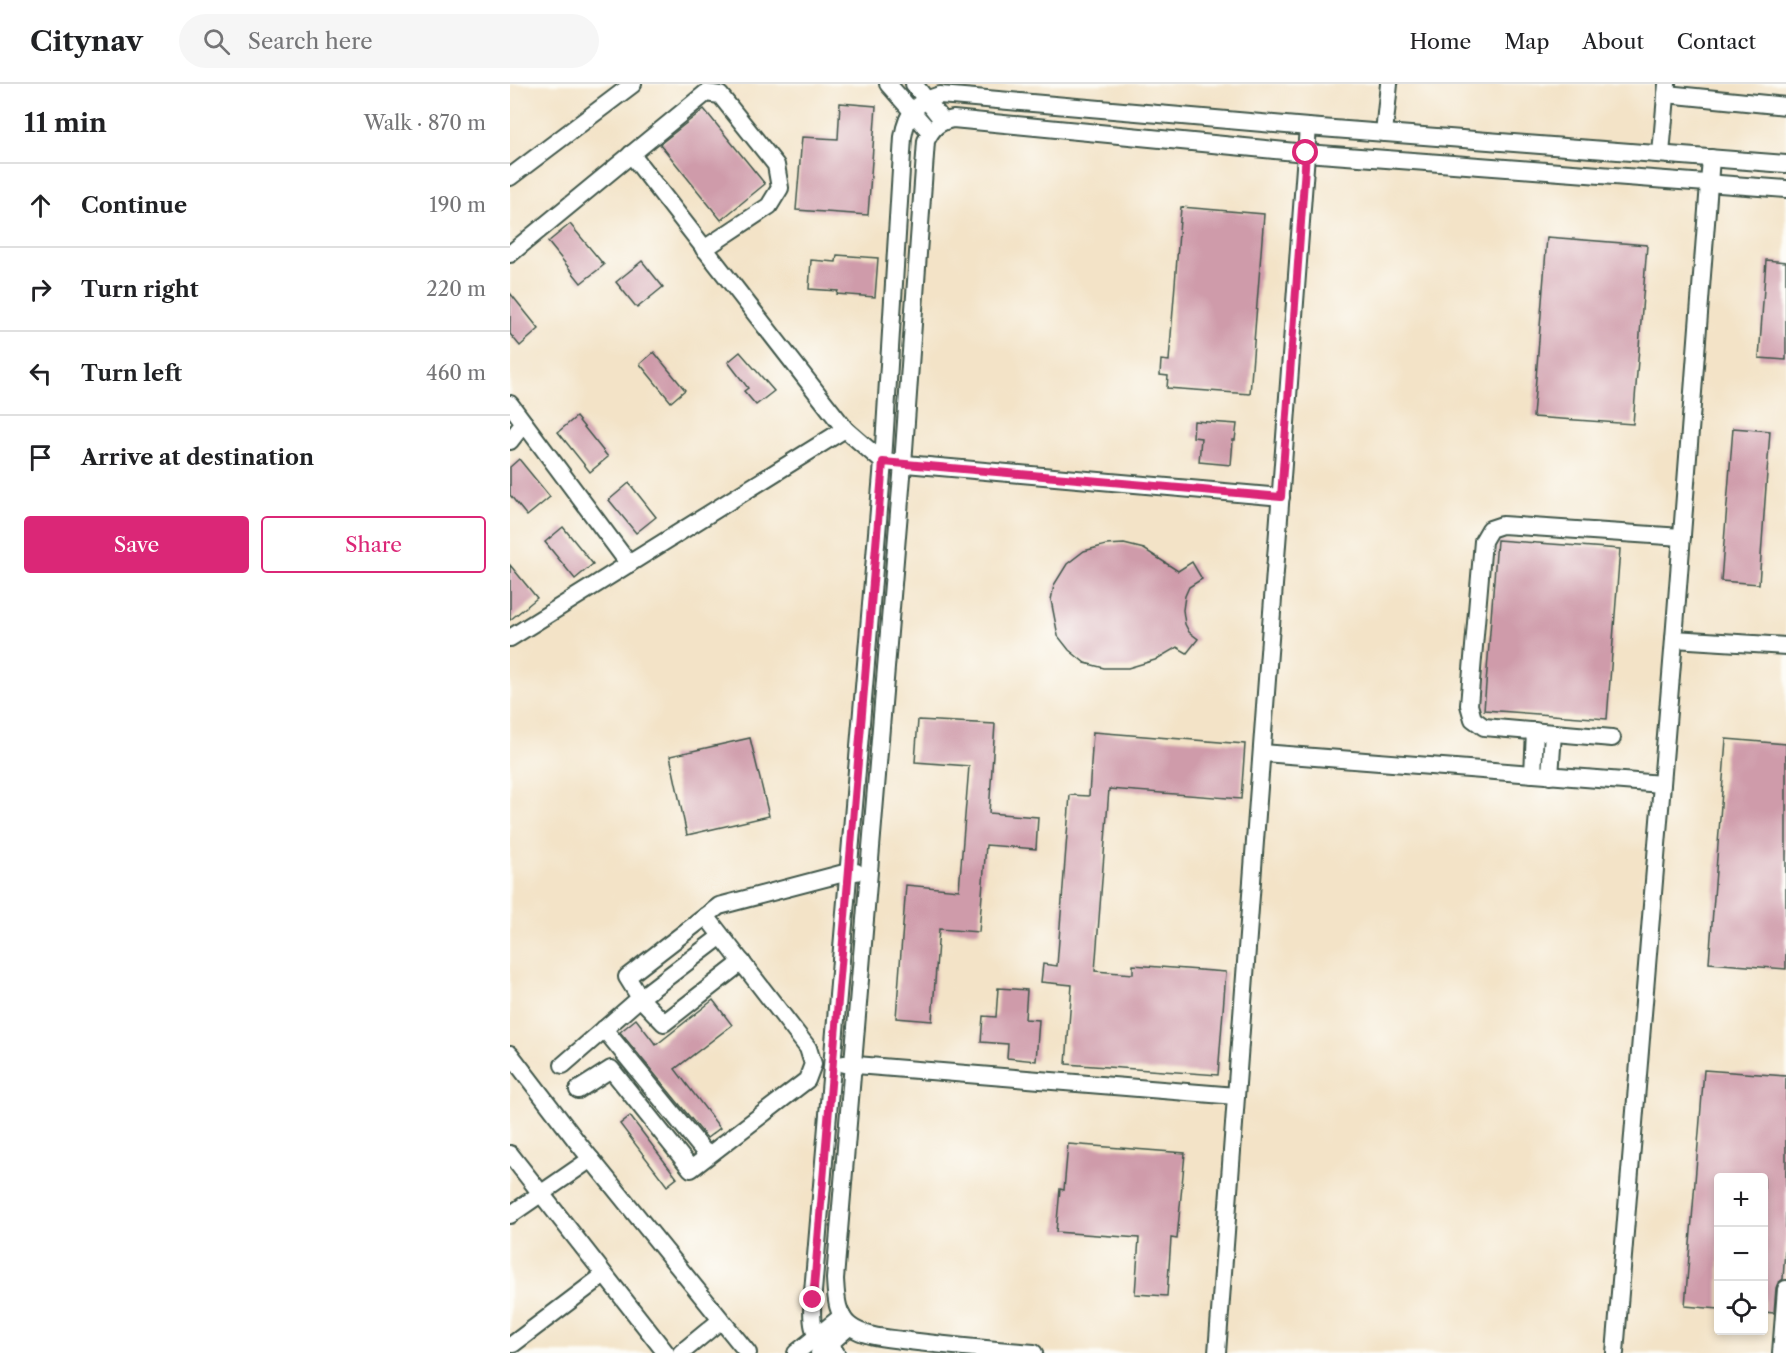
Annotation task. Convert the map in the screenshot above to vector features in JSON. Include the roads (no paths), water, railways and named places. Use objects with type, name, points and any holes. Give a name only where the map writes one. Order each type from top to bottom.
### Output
[{"type":"street","points":[[510,177],[633,84]]},
{"type":"street","points":[[888,84],[911,111],[936,127]]},
{"type":"street","points":[[914,84],[926,99],[936,127]]},
{"type":"street","points":[[1384,133],[1389,84]]},
{"type":"street","points":[[1661,154],[1667,89],[1786,106]]},
{"type":"street","points":[[510,254],[706,93],[720,95],[776,165],[780,188],[769,206],[704,249]]},
{"type":"street","points":[[824,1348],[812,1319],[813,1290],[883,462],[903,137],[905,123],[911,111],[926,99],[940,95],[1308,127],[1786,164]]},
{"type":"street","points":[[1034,1353],[878,1337],[862,1332],[846,1321],[836,1298],[835,1279],[903,464],[926,141],[936,127],[964,120],[1306,153],[1786,189]]},
{"type":"street","points":[[1217,1353],[1308,127]]},
{"type":"street","points":[[631,154],[845,429],[883,462],[1281,497]]},
{"type":"street","points":[[1615,1353],[1711,158]]},
{"type":"street","points":[[510,404],[629,564]]},
{"type":"street","points":[[510,441],[524,423]]},
{"type":"street","points":[[510,638],[845,429]]},
{"type":"street","points":[[1612,738],[1485,727],[1478,724],[1470,712],[1483,541],[1490,529],[1502,525],[1682,537]]},
{"type":"street","points":[[1674,639],[1786,646]]},
{"type":"street","points":[[1533,774],[1535,731]]},
{"type":"street","points":[[1550,776],[1553,733]]},
{"type":"street","points":[[1262,753],[1662,784]]},
{"type":"street","points":[[742,962],[664,1023],[640,998],[627,977],[719,906],[848,872],[869,873]]},
{"type":"street","points":[[578,1090],[611,1069],[692,1169],[707,1155],[807,1080],[813,1064],[807,1048],[706,916]]},
{"type":"street","points":[[563,1065],[640,998],[720,937]]},
{"type":"street","points":[[604,1029],[707,1155]]},
{"type":"street","points":[[510,1054],[591,1160],[748,1353]]},
{"type":"street","points":[[831,1063],[1236,1096]]},
{"type":"street","points":[[510,1154],[666,1353]]},
{"type":"street","points":[[510,1215],[591,1160]]},
{"type":"street","points":[[512,1343],[604,1275]]},
{"type":"street","points":[[1781,1353],[1786,1289]]},
{"type":"street","points":[[681,1353],[721,1320]]},
{"type":"street","points":[[796,1353],[824,1348],[846,1321]]}]
